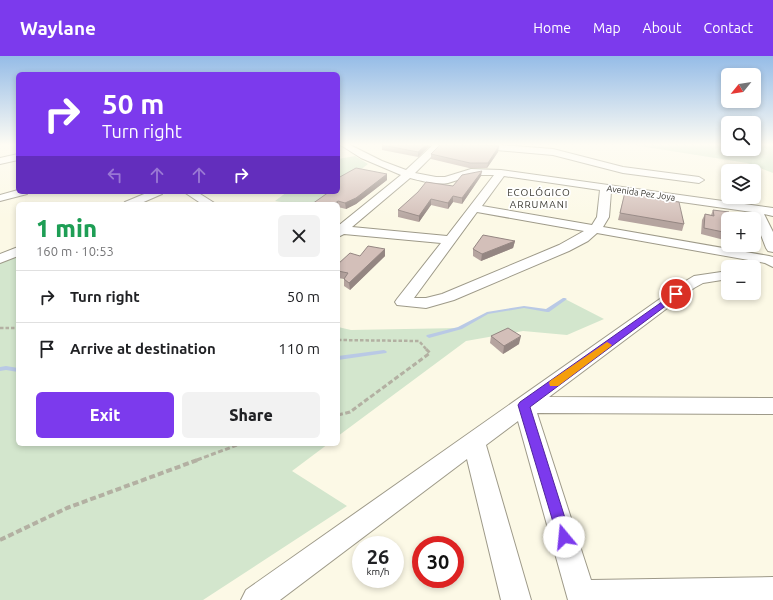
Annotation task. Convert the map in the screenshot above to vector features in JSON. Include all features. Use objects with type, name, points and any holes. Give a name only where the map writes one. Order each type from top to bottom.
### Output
[{"type":"street","name":"Avenida Pez Joya","points":[[397,169],[408,174],[429,179],[446,180],[466,173],[497,173],[606,188],[701,187],[756,209],[773,212]]},
{"type":"street","points":[[340,230],[413,169]]},
{"type":"street","points":[[499,169],[475,208],[403,302],[426,303],[448,297],[564,248],[583,238],[595,229],[603,217],[606,188]]},
{"type":"street","points":[[621,169],[701,187]]},
{"type":"street","points":[[0,198],[16,194]]},
{"type":"street","points":[[134,202],[153,194]]},
{"type":"street","points":[[192,194],[206,202]]},
{"type":"street","points":[[475,208],[772,257]]},
{"type":"street","points":[[756,209],[770,239],[772,257]]},
{"type":"street","points":[[340,231],[450,240]]},
{"type":"street","points":[[0,259],[16,252]]},
{"type":"street","points":[[761,263],[772,257]]},
{"type":"street","points":[[256,600],[699,279],[721,276]]},
{"type":"street","points":[[524,405],[773,406]]},
{"type":"street","points":[[524,405],[583,598],[773,592]]},
{"type":"street","points":[[474,441],[516,600]]},
{"type":"path","points":[[0,328],[16,328]]},
{"type":"path","points":[[340,340],[419,341],[430,353],[350,412],[340,414]]},
{"type":"path","points":[[0,540],[67,508],[235,446]]},
{"type":"green space","points":[[340,169],[361,169],[340,185]]},
{"type":"green space","points":[[764,169],[773,169],[773,173]]},
{"type":"green space","points":[[284,194],[328,194],[318,202],[275,201]]},
{"type":"green space","points":[[16,256],[16,446],[325,446],[292,471],[347,506],[203,600],[0,600],[0,263]]},
{"type":"green space","points":[[565,299],[604,319],[567,335],[523,331],[466,341],[340,435],[340,327],[351,330],[460,328],[487,313],[524,307],[547,311]]},
{"type":"building","points":[[354,169],[363,169],[387,174],[356,198],[345,203],[338,201],[315,202],[326,194],[340,194],[340,177]]},
{"type":"building","points":[[482,171],[462,198],[453,196],[448,203],[431,199],[419,216],[398,210],[418,192],[426,182],[453,186],[462,175]]},
{"type":"building","points":[[625,192],[650,196],[650,198],[679,202],[684,224],[620,213]]},
{"type":"building","points":[[713,210],[729,212],[721,212],[721,232],[704,228],[705,214],[714,216]]},
{"type":"building","points":[[483,235],[515,241],[482,254],[473,249]]},
{"type":"building","points":[[368,246],[385,249],[349,283],[344,279],[348,273],[340,271],[340,262],[350,253],[360,256]]},
{"type":"building","points":[[508,328],[521,336],[504,346],[491,336]]},
{"type":"waterway","points":[[429,336],[460,328],[487,313],[524,307],[547,311],[565,299]]},
{"type":"waterway","points":[[340,358],[384,352]]},
{"type":"waterway","points":[[0,369],[6,368],[16,370]]},
{"type":"slow traffic","points":[[554,383],[607,345]]},
{"type":"district","name":"ECOLÓGICO ARRUMANI","points":[[539,198]]},
{"type":"route","points":[[564,537],[524,405],[676,294]]}]
